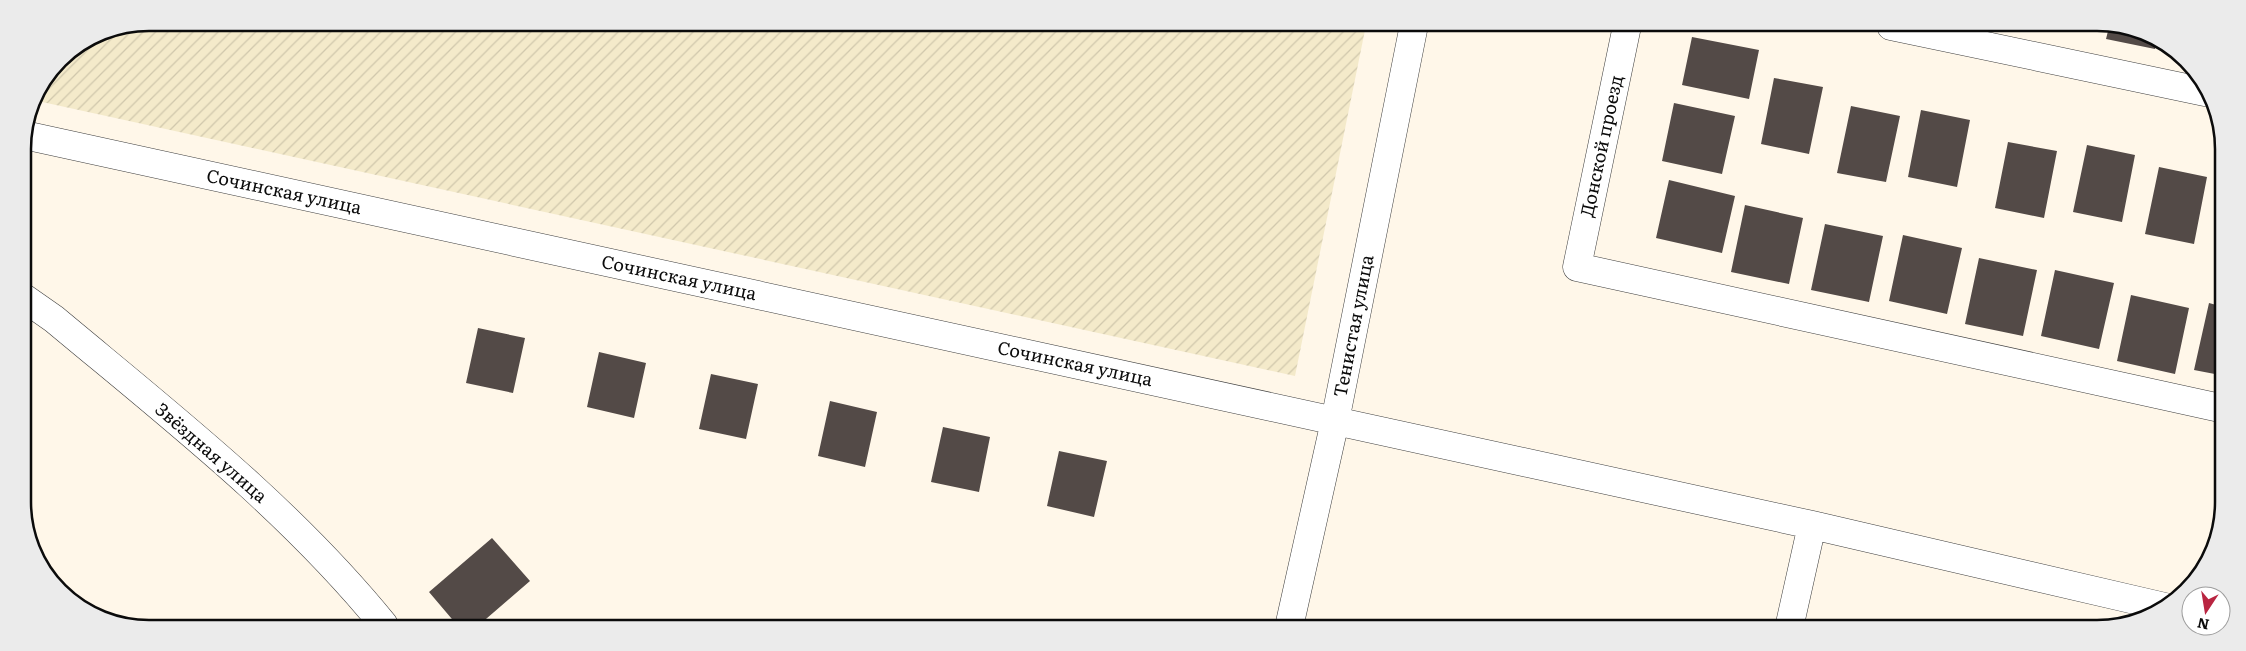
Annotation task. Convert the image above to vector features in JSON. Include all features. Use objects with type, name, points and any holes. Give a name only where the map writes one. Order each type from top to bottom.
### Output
[{"type":"street","name":"Тенистая улица","points":[[1291,619],[1335,420],[1413,31]]},
{"type":"street","name":"Донской проезд","points":[[1626,31],[1576,267],[2215,407]]},
{"type":"street","points":[[1915,31],[2199,91]]},
{"type":"street","name":"Сочинская улица","points":[[32,137],[1335,420],[1432,444],[1812,525],[2154,605]]},
{"type":"street","name":"Звёздная улица","points":[[32,303],[54,319],[241,475],[350,584],[380,620]]},
{"type":"street","points":[[1792,619],[1812,525]]},
{"type":"shaded area","points":[[149,31],[1365,31],[1295,376],[41,102],[60,71],[71,60],[90,47],[111,37]]},
{"type":"building","points":[[2108,32],[2128,35],[2149,43],[2155,47],[2155,49],[2106,39]]},
{"type":"building","points":[[1692,37],[1759,50],[1749,99],[1682,85]]},
{"type":"building","points":[[1774,78],[1823,87],[1809,154],[1761,144]]},
{"type":"building","points":[[1674,103],[1735,116],[1722,174],[1662,161]]},
{"type":"building","points":[[1851,106],[1900,116],[1886,182],[1837,173]]},
{"type":"building","points":[[1921,110],[1970,120],[1957,187],[1908,177]]},
{"type":"building","points":[[2008,142],[2057,151],[2044,218],[1995,208]]},
{"type":"building","points":[[2087,145],[2135,155],[2122,222],[2073,212]]},
{"type":"building","points":[[2159,167],[2207,177],[2194,244],[2145,234]]},
{"type":"building","points":[[1669,180],[1735,196],[1722,253],[1656,238]]},
{"type":"building","points":[[1745,205],[1803,218],[1789,284],[1731,272]]},
{"type":"building","points":[[1825,224],[1883,236],[1869,302],[1811,290]]},
{"type":"building","points":[[1903,235],[1962,248],[1947,314],[1889,301]]},
{"type":"building","points":[[1979,258],[2037,270],[2023,336],[1965,324]]},
{"type":"building","points":[[2055,270],[2114,283],[2099,349],[2041,336]]},
{"type":"building","points":[[2131,295],[2189,308],[2175,374],[2117,361]]},
{"type":"building","points":[[2209,303],[2215,305],[2215,374],[2194,370]]},
{"type":"building","points":[[478,328],[525,338],[513,393],[466,383]]},
{"type":"building","points":[[599,352],[646,363],[634,418],[587,407]]},
{"type":"building","points":[[711,374],[758,384],[746,439],[699,429]]},
{"type":"building","points":[[830,401],[877,412],[865,467],[818,456]]},
{"type":"building","points":[[943,427],[990,437],[979,492],[931,482]]},
{"type":"building","points":[[1059,451],[1107,461],[1094,517],[1047,506]]},
{"type":"building","points":[[492,538],[530,581],[485,620],[453,620],[429,592]]}]
